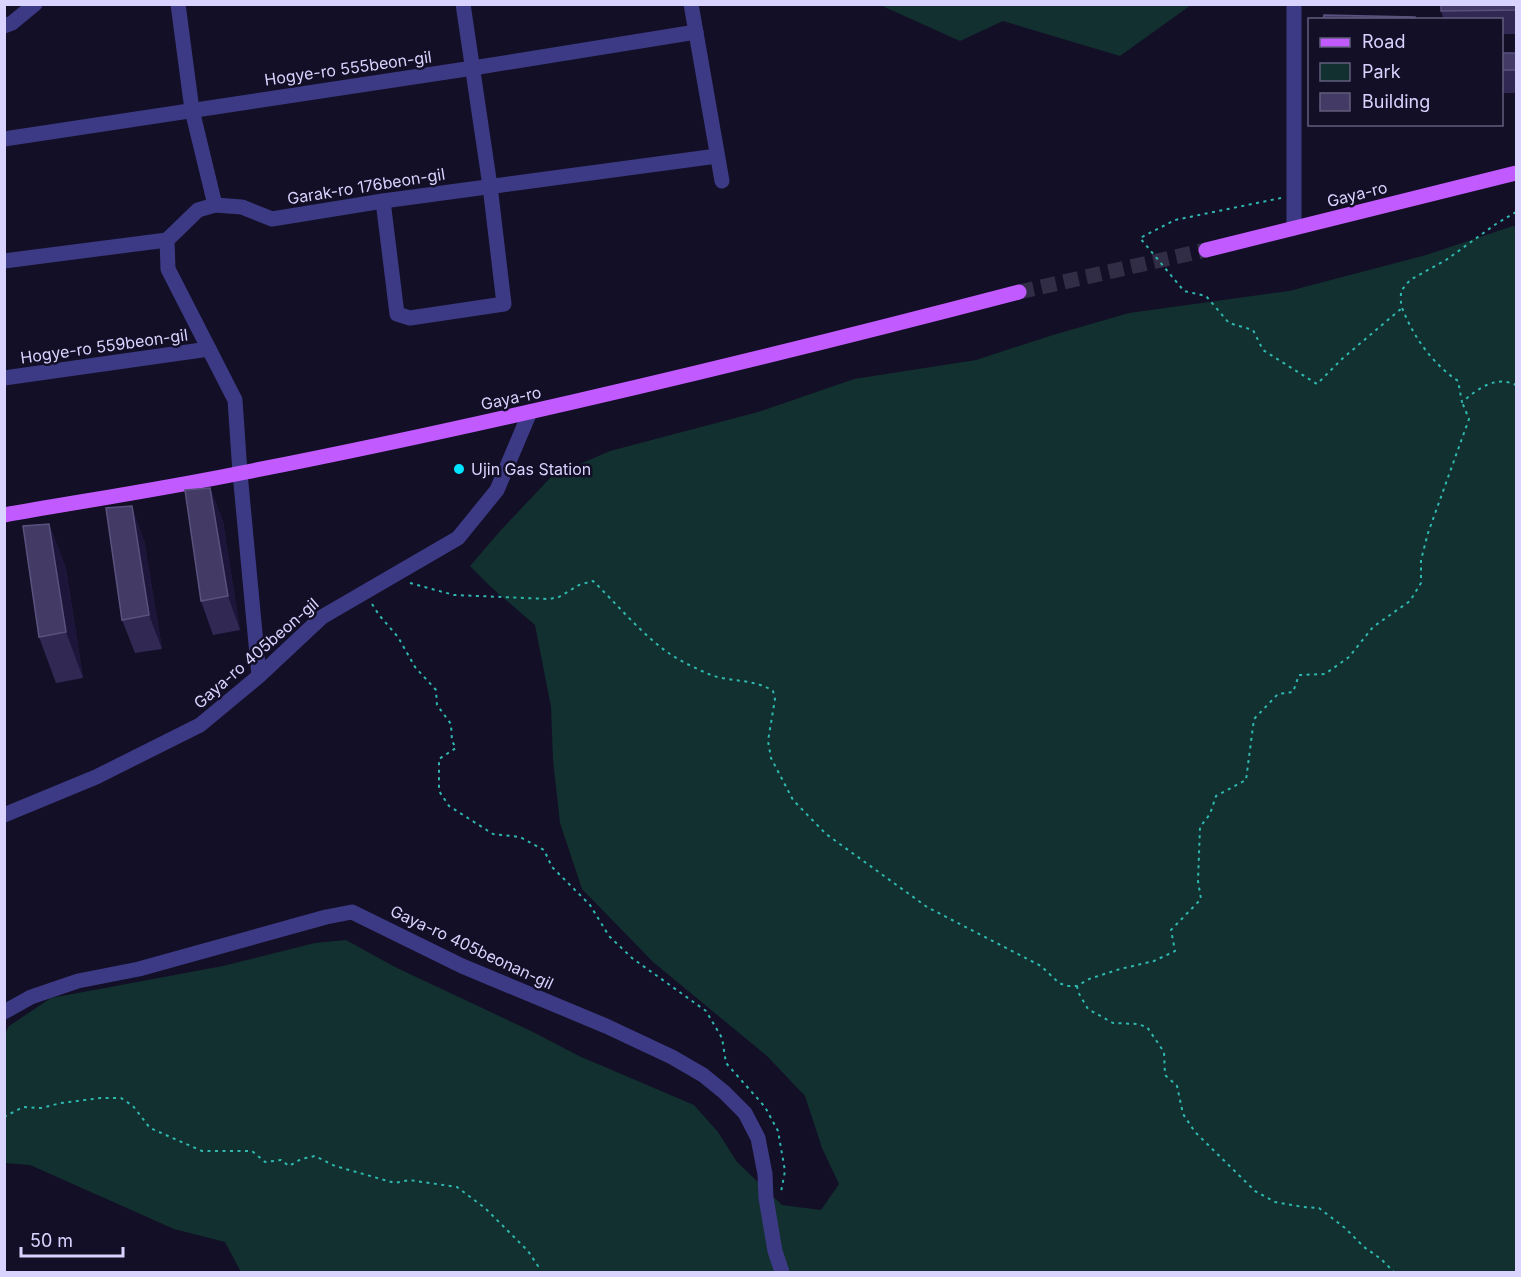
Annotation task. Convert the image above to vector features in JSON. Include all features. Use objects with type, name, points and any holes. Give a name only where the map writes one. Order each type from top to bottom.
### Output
[{"type":"main road","name":"Gaya-ro","points":[[1206,250],[1516,173]]},
{"type":"main road","name":"Gaya-ro","points":[[4,515],[240,473],[531,412],[826,342],[1020,292]]},
{"type":"street","points":[[4,26],[12,23],[35,4]]},
{"type":"street","points":[[4,261],[167,240],[198,210],[214,205],[192,110],[178,4]]},
{"type":"street","points":[[383,201],[397,314],[410,318],[504,304],[490,186],[463,4]]},
{"type":"street","points":[[691,4],[722,181]]},
{"type":"street","points":[[1294,4],[1294,228]]},
{"type":"street","name":"Hogye-ro 555beon-gil","points":[[4,139],[696,32]]},
{"type":"street","name":"Garak-ro 176beon-gil","points":[[214,205],[242,207],[272,219],[383,201],[717,156]]},
{"type":"street","points":[[167,240],[168,270],[235,400],[259,676]]},
{"type":"street","name":"Hogye-ro 559beon-gil","points":[[4,378],[209,349]]},
{"type":"street","name":"Gaya-ro 405beon-gil","points":[[4,815],[96,777],[200,725],[259,676],[322,617],[458,538],[497,490],[531,412]]},
{"type":"street","name":"Gaya-ro 405beonan-gil","points":[[4,1012],[31,997],[78,981],[139,969],[326,917],[352,912],[462,966],[606,1026],[672,1057],[703,1075],[724,1092],[745,1113],[758,1138],[775,1251],[782,1272]]},
{"type":"path","points":[[1294,195],[1175,220],[1140,238],[1184,291],[1206,296],[1229,323],[1253,330],[1263,350],[1317,384],[1343,358],[1402,308]]},
{"type":"path","points":[[402,584],[410,582],[454,595],[549,599],[559,597],[593,580],[648,637],[671,655],[725,680],[764,684],[772,690],[775,699],[768,741],[771,758],[793,800],[826,834],[927,907],[1041,966],[1059,983],[1067,986],[1077,986],[1089,979],[1154,961],[1174,951],[1171,930],[1201,899],[1198,881],[1200,827],[1210,814],[1216,796],[1246,780],[1254,719],[1278,694],[1293,692],[1299,675],[1325,674],[1349,657],[1373,627],[1410,602],[1421,583],[1421,560],[1428,533],[1469,419],[1462,402],[1458,381],[1445,373],[1431,358],[1416,336],[1402,308],[1401,291],[1410,280],[1446,260],[1516,212]]},
{"type":"path","points":[[1462,402],[1482,386],[1501,381],[1516,385]]},
{"type":"path","points":[[366,592],[379,615],[398,637],[415,667],[436,690],[437,705],[452,724],[452,741],[456,748],[439,759],[439,791],[449,806],[494,834],[520,837],[544,850],[552,867],[590,905],[609,936],[632,958],[706,1011],[722,1038]]},
{"type":"path","points":[[1077,986],[1088,1009],[1113,1023],[1137,1024],[1147,1027],[1164,1052],[1166,1075],[1177,1086],[1183,1114],[1195,1132],[1255,1191],[1275,1202],[1319,1208],[1345,1228],[1364,1247],[1381,1258],[1394,1272]]},
{"type":"path","points":[[4,1117],[23,1107],[41,1108],[100,1098],[121,1098],[133,1106],[150,1128],[202,1151],[252,1151],[265,1162],[281,1160],[289,1166],[300,1159],[315,1156],[335,1166],[395,1183],[409,1180],[458,1187],[485,1208],[528,1251],[538,1266],[537,1272]]},
{"type":"green space","points":[[1191,4],[1120,56],[1003,21],[960,41],[880,5]]},
{"type":"green space","points":[[1513,226],[1516,227],[1516,1272],[241,1272],[225,1242],[174,1229],[30,1165],[5,1163],[5,1034],[9,1026],[51,998],[223,966],[315,943],[346,940],[395,967],[579,1056],[694,1105],[718,1132],[737,1162],[782,1205],[821,1210],[839,1184],[822,1148],[805,1096],[767,1056],[653,962],[582,889],[560,823],[553,760],[551,707],[535,625],[470,566],[552,476],[610,451],[758,412],[854,379],[976,360],[1129,313],[1289,291],[1426,255]]},
{"type":"building","points":[[1441,4],[1516,4],[1516,10],[1441,11]]},
{"type":"building","points":[[1324,15],[1415,17],[1415,18],[1323,18]]},
{"type":"building","points":[[1503,53],[1516,53],[1516,70],[1503,70]]},
{"type":"building","points":[[210,488],[228,596],[201,601],[185,490]]},
{"type":"building","points":[[132,506],[149,615],[122,620],[106,508]]},
{"type":"building","points":[[49,524],[66,632],[39,637],[23,526]]},
{"type":"tunnel","points":[[1019,292],[1206,250]]},
{"type":"place","name":"Ujin Gas Station","points":[[459,469]]}]
